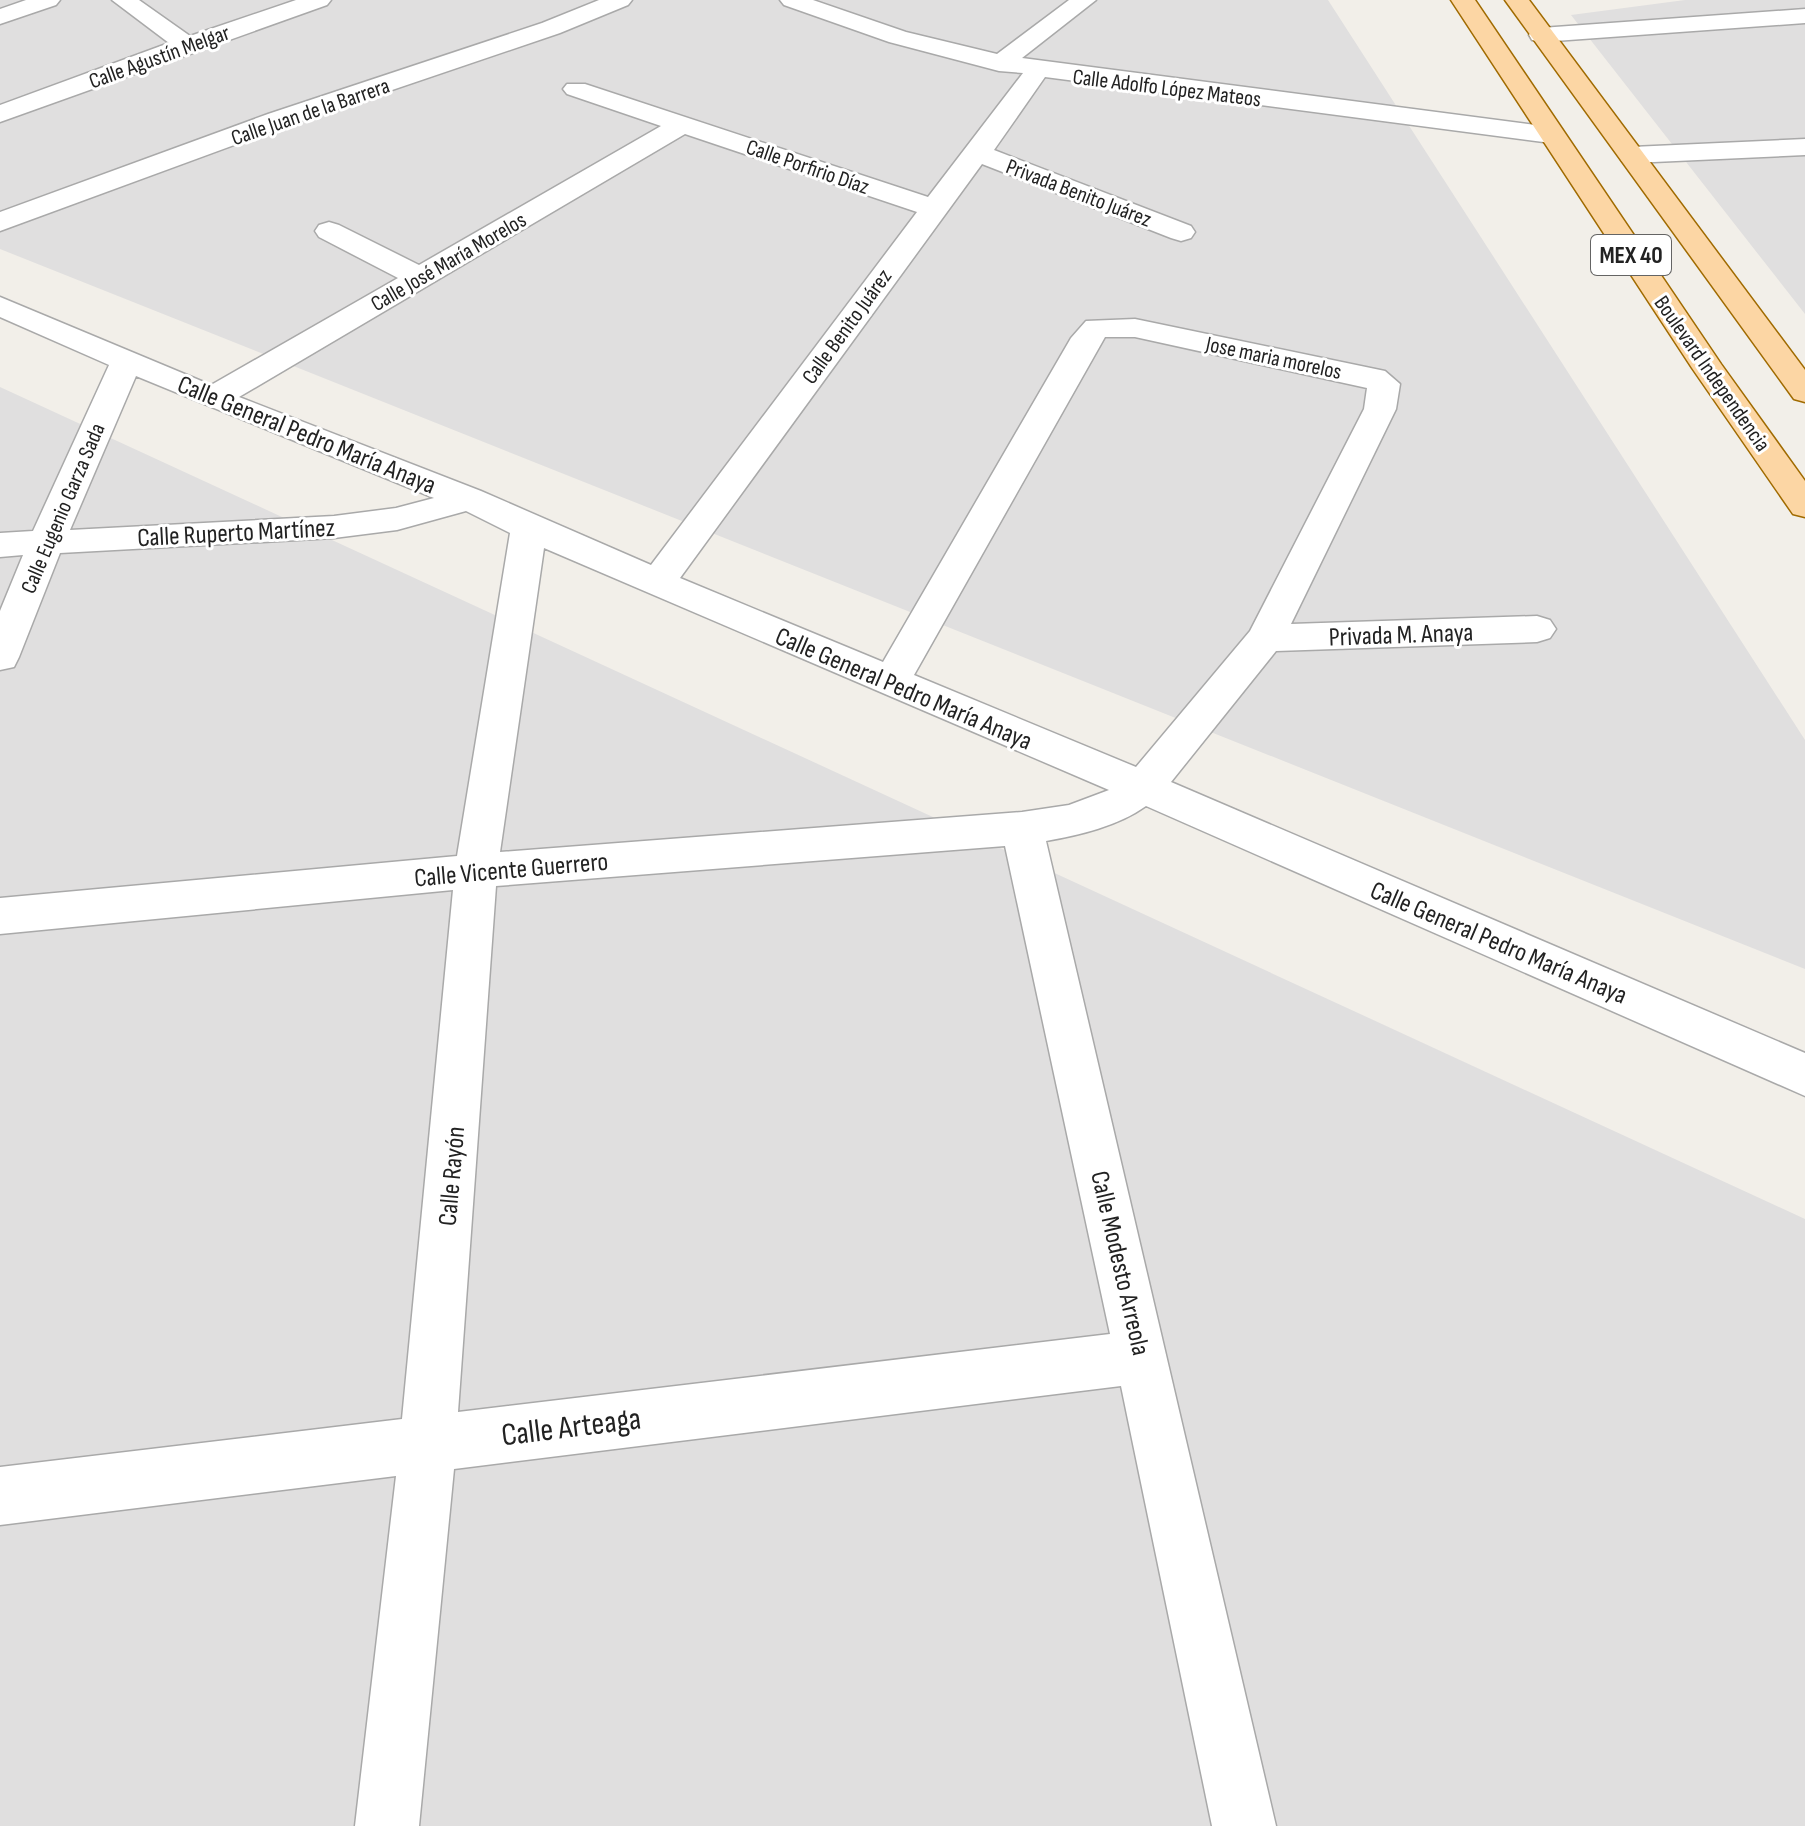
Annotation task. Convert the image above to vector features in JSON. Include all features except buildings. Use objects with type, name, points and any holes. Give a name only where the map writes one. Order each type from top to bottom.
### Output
[{"type":"main road","name":"Boulevard Independencia","points":[[1463,0],[1551,135],[1805,506]]},
{"type":"main road","name":"MEX 40","points":[[1517,0],[1805,392]]},
{"type":"street","points":[[0,17],[48,0]]},
{"type":"street","points":[[124,0],[187,45]]},
{"type":"street","name":"Calle Agustín Melgar","points":[[0,114],[319,0]]},
{"type":"street","name":"Calle Juan de la Barrera","points":[[0,222],[277,120],[551,28],[620,0]]},
{"type":"street","name":"Calle Adolfo López Mateos","points":[[792,0],[907,42],[1037,71],[1551,135]]},
{"type":"street","points":[[999,64],[1084,0]]},
{"type":"street","points":[[1541,35],[1805,16]]},
{"type":"street","name":"Calle Benito Juárez","points":[[657,583],[1037,71]]},
{"type":"street","name":"Calle Porfirio Díaz","points":[[576,89],[934,208]]},
{"type":"street","name":"Calle José María Morelos","points":[[213,398],[683,124]]},
{"type":"street","points":[[1632,155],[1805,147]]},
{"type":"street","name":"Privada Benito Juárez","points":[[978,153],[1181,232]]},
{"type":"street","points":[[329,231],[421,278]]},
{"type":"street","name":"Calle General Pedro María Anaya","points":[[0,306],[213,398],[469,499],[529,528],[1143,787],[1805,1075]]},
{"type":"street","name":"Jose maria morelos","points":[[891,681],[1087,338],[1097,328],[1114,326],[1359,374],[1384,384],[1380,409],[1265,638],[1143,787]]},
{"type":"street","name":"Calle Eugenio Garza Sada","points":[[0,657],[46,543],[127,361]]},
{"type":"street","name":"Calle Ruperto Martínez","points":[[0,545],[334,527],[397,519],[469,499]]},
{"type":"street","name":"Calle Rayón","points":[[387,1826],[428,1443],[476,871],[529,528]]},
{"type":"street","name":"Privada M. Anaya","points":[[1265,638],[1537,629]]},
{"type":"street","points":[[1022,828],[1069,821],[1116,806],[1143,787]]},
{"type":"street","name":"Calle Vicente Guerrero","points":[[0,916],[476,871],[1022,828]]},
{"type":"street","name":"Calle Modesto Arreola","points":[[1022,828],[1244,1826]]},
{"type":"street","name":"Calle Arteaga","points":[[0,1496],[1142,1357]]},
{"type":"shaded area","points":[[0,0],[1328,0],[1805,740],[1805,969],[0,249]]},
{"type":"shaded area","points":[[1685,0],[1805,0],[1805,314],[1571,15]]},
{"type":"shaded area","points":[[0,387],[1805,1219],[1805,1826],[0,1826]]}]
